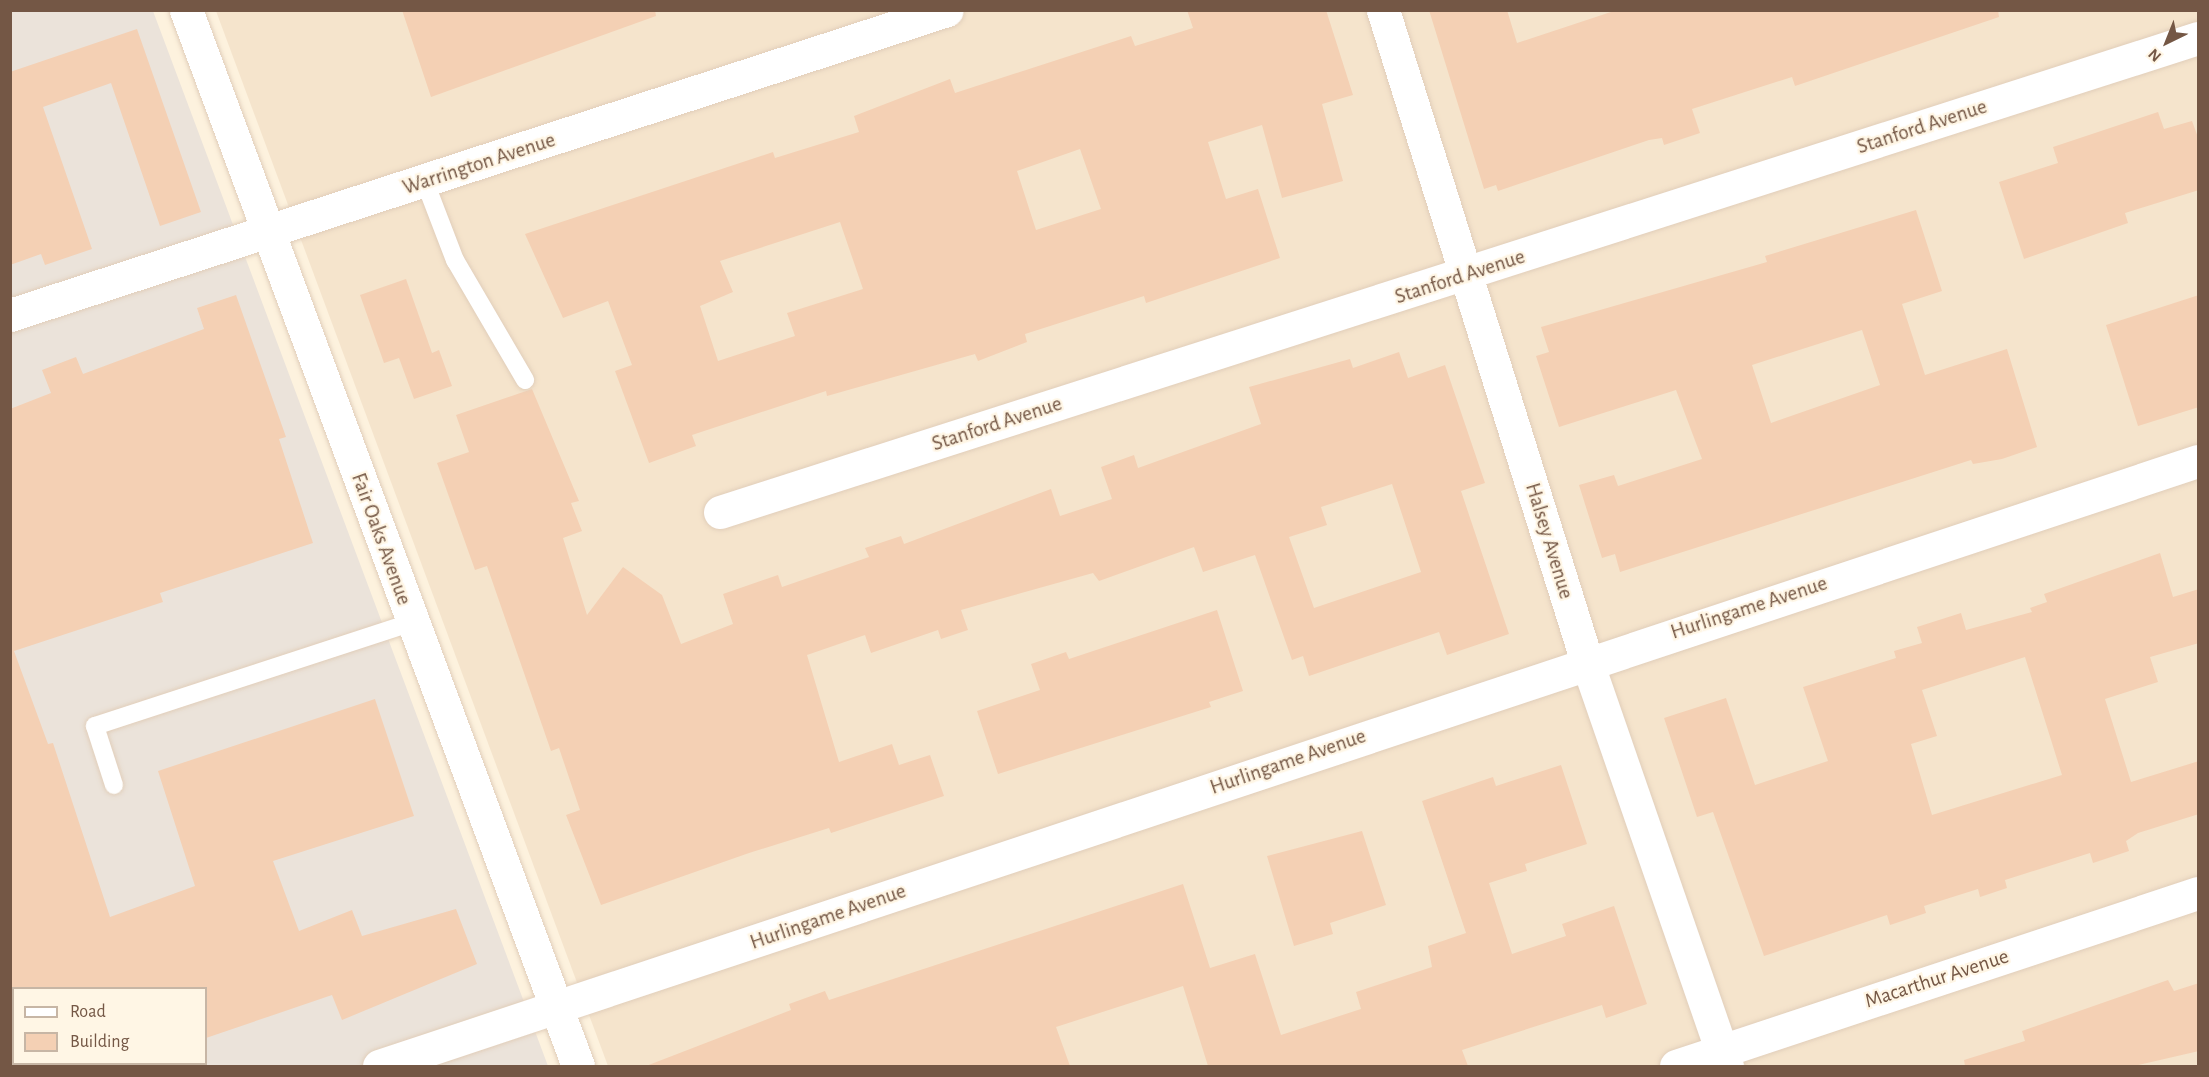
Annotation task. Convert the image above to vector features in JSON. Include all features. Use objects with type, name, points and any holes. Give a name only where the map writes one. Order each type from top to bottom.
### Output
[{"type":"street","name":"Fair Oaks Avenue","points":[[186,10],[411,623],[578,1066]]},
{"type":"street","name":"Warrington Avenue","points":[[10,315],[268,234],[947,10]]},
{"type":"street","name":"Halsey Avenue","points":[[1383,10],[1587,662],[1725,1058]]},
{"type":"street","name":"Stanford Avenue","points":[[720,512],[1466,276],[2199,38]]},
{"type":"street","name":"Hurlingame Avenue","points":[[379,1066],[556,1009],[1587,662],[2199,461]]},
{"type":"street","name":"Macarthur Avenue","points":[[1676,1066],[1725,1058],[2199,893]]},
{"type":"lane","points":[[425,182],[455,260],[525,380]]},
{"type":"lane","points":[[114,785],[95,726],[411,623]]},
{"type":"shaded area","points":[[10,11],[153,11],[548,1066],[11,1066]]},
{"type":"shaded area","points":[[216,11],[2198,11],[2198,1066],[608,1066]]},
{"type":"building","points":[[402,10],[655,10],[656,16],[431,97]]},
{"type":"building","points":[[1187,10],[1326,10],[1353,95],[1322,104],[1343,181],[1282,198],[1262,125],[1208,142],[1226,199],[1258,189],[1280,258],[1146,303],[1144,296],[1025,334],[1027,342],[978,361],[975,354],[827,396],[826,391],[692,435],[696,446],[649,463],[615,371],[632,365],[608,301],[563,318],[525,234],[773,152],[775,158],[859,132],[854,116],[950,79],[955,93],[1131,36],[1135,46],[1193,28]],"holes":[[[1080,149],[1101,209],[1036,230],[1017,171]],[[840,222],[863,289],[787,313],[795,336],[718,361],[700,306],[733,292],[720,261]]]},
{"type":"building","points":[[1429,10],[1507,10],[1517,43],[1617,10],[1998,10],[1999,17],[1795,86],[1792,77],[1692,109],[1700,133],[1664,145],[1662,138],[1649,140],[1498,191],[1496,185],[1484,189]]},
{"type":"building","points":[[137,29],[201,212],[160,226],[111,83],[43,107],[92,249],[45,265],[41,254],[10,265],[10,72]]},
{"type":"building","points":[[2158,112],[2164,129],[2192,121],[2199,140],[2199,190],[2125,213],[2128,223],[2024,259],[1999,182],[2058,163],[2053,147]]},
{"type":"building","points":[[1916,210],[1942,291],[1902,304],[1925,375],[2007,349],[2037,447],[2002,459],[1973,464],[1971,460],[1620,572],[1615,554],[1602,558],[1579,485],[1614,475],[1618,486],[1702,459],[1676,390],[1559,427],[1536,356],[1549,352],[1541,327],[1767,262],[1765,256]],"holes":[[[1862,330],[1880,385],[1771,423],[1752,365]]]},
{"type":"building","points":[[406,279],[432,353],[439,350],[452,386],[414,399],[399,358],[384,363],[360,295]]},
{"type":"building","points":[[236,295],[286,437],[279,439],[313,543],[160,593],[163,602],[14,651],[48,744],[53,743],[110,917],[195,886],[158,771],[375,699],[414,816],[273,861],[299,931],[352,910],[362,936],[456,909],[477,964],[342,1020],[332,995],[207,1038],[207,987],[10,988],[10,409],[51,393],[42,370],[76,357],[83,374],[204,329],[197,308]]},
{"type":"building","points":[[2199,295],[2199,407],[2138,426],[2106,325]]},
{"type":"building","points":[[1399,352],[1408,378],[1445,365],[1485,483],[1461,491],[1509,634],[1447,655],[1439,632],[1309,676],[1303,656],[1292,660],[1255,555],[1203,572],[1194,547],[1099,581],[1093,573],[961,610],[968,630],[941,639],[938,630],[871,653],[865,635],[807,655],[839,762],[892,744],[899,765],[930,755],[944,796],[831,833],[829,828],[749,853],[601,905],[566,815],[580,810],[559,748],[551,751],[487,566],[475,570],[437,463],[469,452],[456,415],[532,389],[579,501],[571,503],[582,531],[563,538],[587,615],[623,567],[662,595],[681,644],[733,624],[723,594],[778,575],[782,587],[869,557],[865,548],[901,536],[904,544],[1051,489],[1060,516],[1112,499],[1101,467],[1134,455],[1138,468],[1261,424],[1249,387],[1350,359],[1353,368]],"holes":[[[1392,484],[1421,572],[1314,608],[1289,537],[1327,525],[1321,507]]]},
{"type":"building","points":[[2160,553],[2173,597],[2199,589],[2199,643],[2150,657],[2158,682],[2105,699],[2131,782],[2199,761],[2199,814],[2138,833],[2126,841],[2129,851],[2093,863],[2090,853],[2005,880],[2007,888],[1980,897],[1978,889],[1924,906],[1926,913],[1890,925],[1887,915],[1764,956],[1713,812],[1697,817],[1664,718],[1726,698],[1755,785],[1828,761],[1803,687],[1896,658],[1894,651],[1922,643],[1917,627],[1961,613],[1966,630],[2032,612],[2030,608],[2047,602],[2044,594]],"holes":[[[2025,657],[2062,775],[1932,815],[1911,744],[1937,736],[1922,690]]]},
{"type":"building","points":[[1217,610],[1243,691],[1209,702],[1211,707],[998,774],[977,711],[1040,690],[1031,664],[1066,652],[1069,659]]},
{"type":"building","points":[[1561,765],[1587,844],[1525,864],[1527,871],[1489,883],[1512,954],[1566,936],[1562,924],[1614,906],[1647,1004],[1606,1018],[1602,1005],[1462,1050],[1468,1066],[1208,1066],[1183,986],[1056,1027],[1070,1066],[646,1066],[791,1010],[789,1004],[825,991],[829,1000],[1183,884],[1210,968],[1255,954],[1281,1035],[1361,1009],[1356,992],[1432,967],[1428,946],[1466,933],[1422,801],[1493,777],[1496,786]]},
{"type":"building","points":[[1362,831],[1386,905],[1330,923],[1333,934],[1294,946],[1267,856]]},
{"type":"building","points":[[2168,980],[2174,991],[2199,983],[2199,1051],[2134,1066],[1965,1066],[1964,1060],[2025,1041],[2022,1031]]}]
